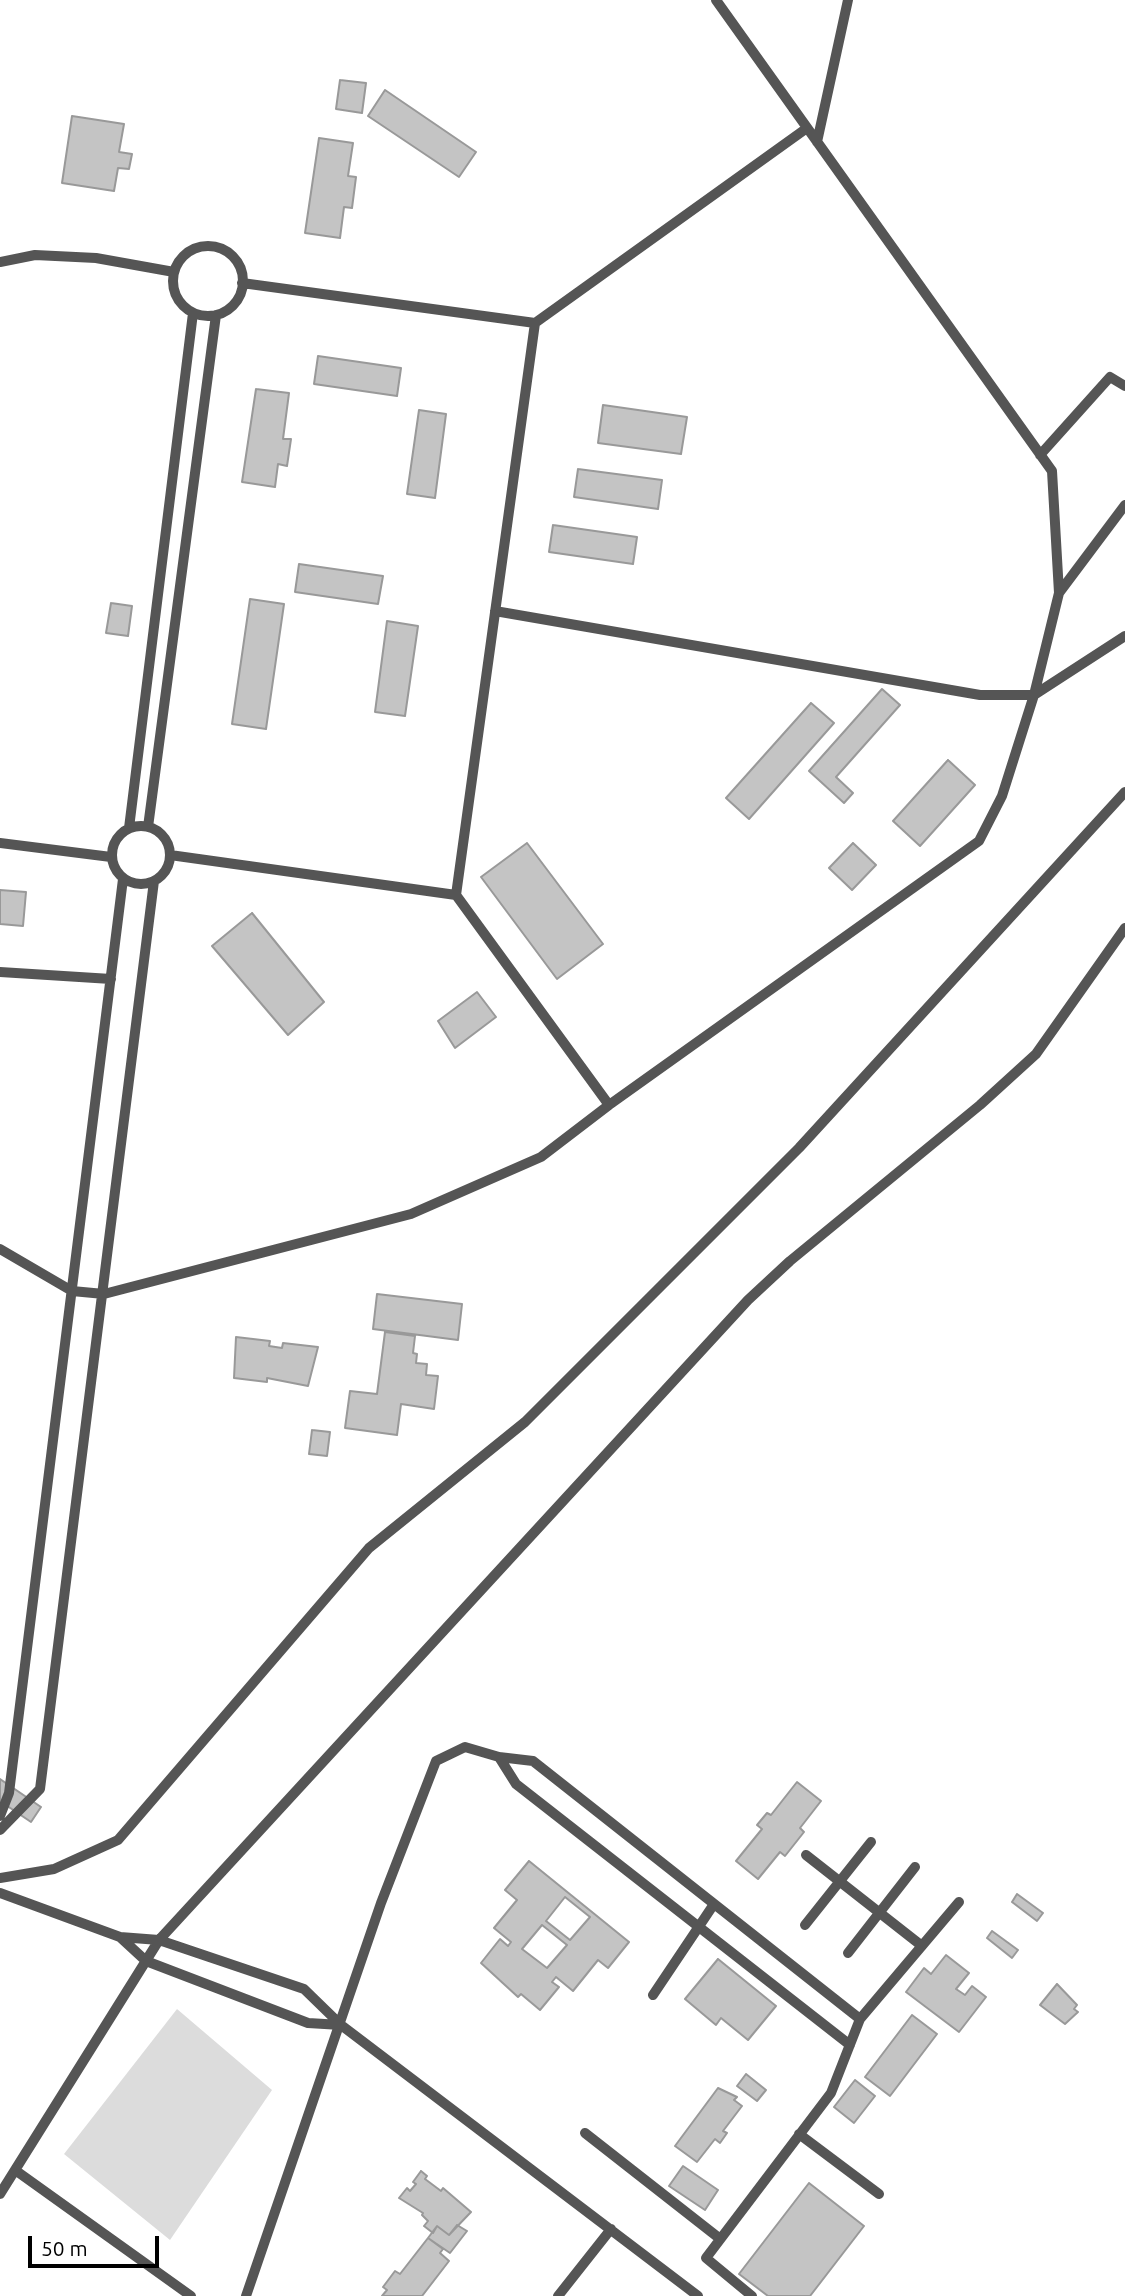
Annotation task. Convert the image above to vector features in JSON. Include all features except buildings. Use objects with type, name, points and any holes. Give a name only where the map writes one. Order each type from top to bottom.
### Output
[{"type":"lane","points":[[0,1248],[72,1291],[103,1294],[411,1214],[541,1157],[609,1105],[979,841],[1002,796],[1034,695],[1059,593],[1052,471],[716,0]]},
{"type":"lane","points":[[817,142],[848,0]]},
{"type":"lane","points":[[242,283],[535,323],[807,128]]},
{"type":"lane","points":[[207,246],[229,253],[236,261],[242,283],[234,303],[216,315],[193,313],[176,296],[173,272],[186,253],[207,246]]},
{"type":"lane","points":[[0,262],[35,255],[96,258],[173,272]]},
{"type":"lane","points":[[129,828],[193,313]]},
{"type":"lane","points":[[148,827],[216,315]]},
{"type":"lane","points":[[535,323],[456,895],[609,1105]]},
{"type":"lane","points":[[1040,455],[1110,377],[1125,386]]},
{"type":"lane","points":[[1059,593],[1125,505]]},
{"type":"lane","points":[[495,611],[980,695],[1034,695],[1125,636]]},
{"type":"lane","points":[[0,1878],[54,1868],[118,1840],[369,1548],[525,1422],[780,1168],[1125,792]]},
{"type":"lane","points":[[0,1816],[9,1793],[123,879],[111,858],[116,840],[129,828],[148,827],[164,837],[170,855],[165,870],[154,881],[139,884],[123,879]]},
{"type":"lane","points":[[0,843],[111,858]]},
{"type":"lane","points":[[170,855],[456,895]]},
{"type":"lane","points":[[0,1830],[40,1789],[154,881]]},
{"type":"lane","points":[[0,2194],[159,1940],[748,1300],[790,1261],[1022,1069],[1036,1054],[1125,928]]},
{"type":"lane","points":[[0,972],[111,979]]},
{"type":"lane","points":[[246,2296],[381,1903],[436,1761],[465,1747],[499,1757],[533,1761],[860,2019]]},
{"type":"lane","points":[[499,1757],[516,1784],[850,2045]]},
{"type":"lane","points":[[805,1925],[871,1842]]},
{"type":"lane","points":[[806,1856],[922,1946]]},
{"type":"lane","points":[[848,1953],[915,1867]]},
{"type":"lane","points":[[0,1893],[121,1937],[159,1940],[304,1989],[341,2025],[698,2296]]},
{"type":"lane","points":[[752,2296],[706,2258],[831,2094],[860,2019],[959,1902]]},
{"type":"lane","points":[[653,1995],[714,1904]]},
{"type":"lane","points":[[121,1937],[146,1961],[308,2023],[341,2025]]},
{"type":"lane","points":[[585,2133],[719,2238]]},
{"type":"lane","points":[[799,2134],[880,2194]]},
{"type":"lane","points":[[15,2170],[174,2291],[191,2296]]},
{"type":"lane","points":[[558,2296],[611,2229]]},
{"type":"lane","points":[[677,2296],[685,2286]]},
{"type":"shaded area","points":[[177,2009],[272,2090],[170,2240],[64,2154]]}]
